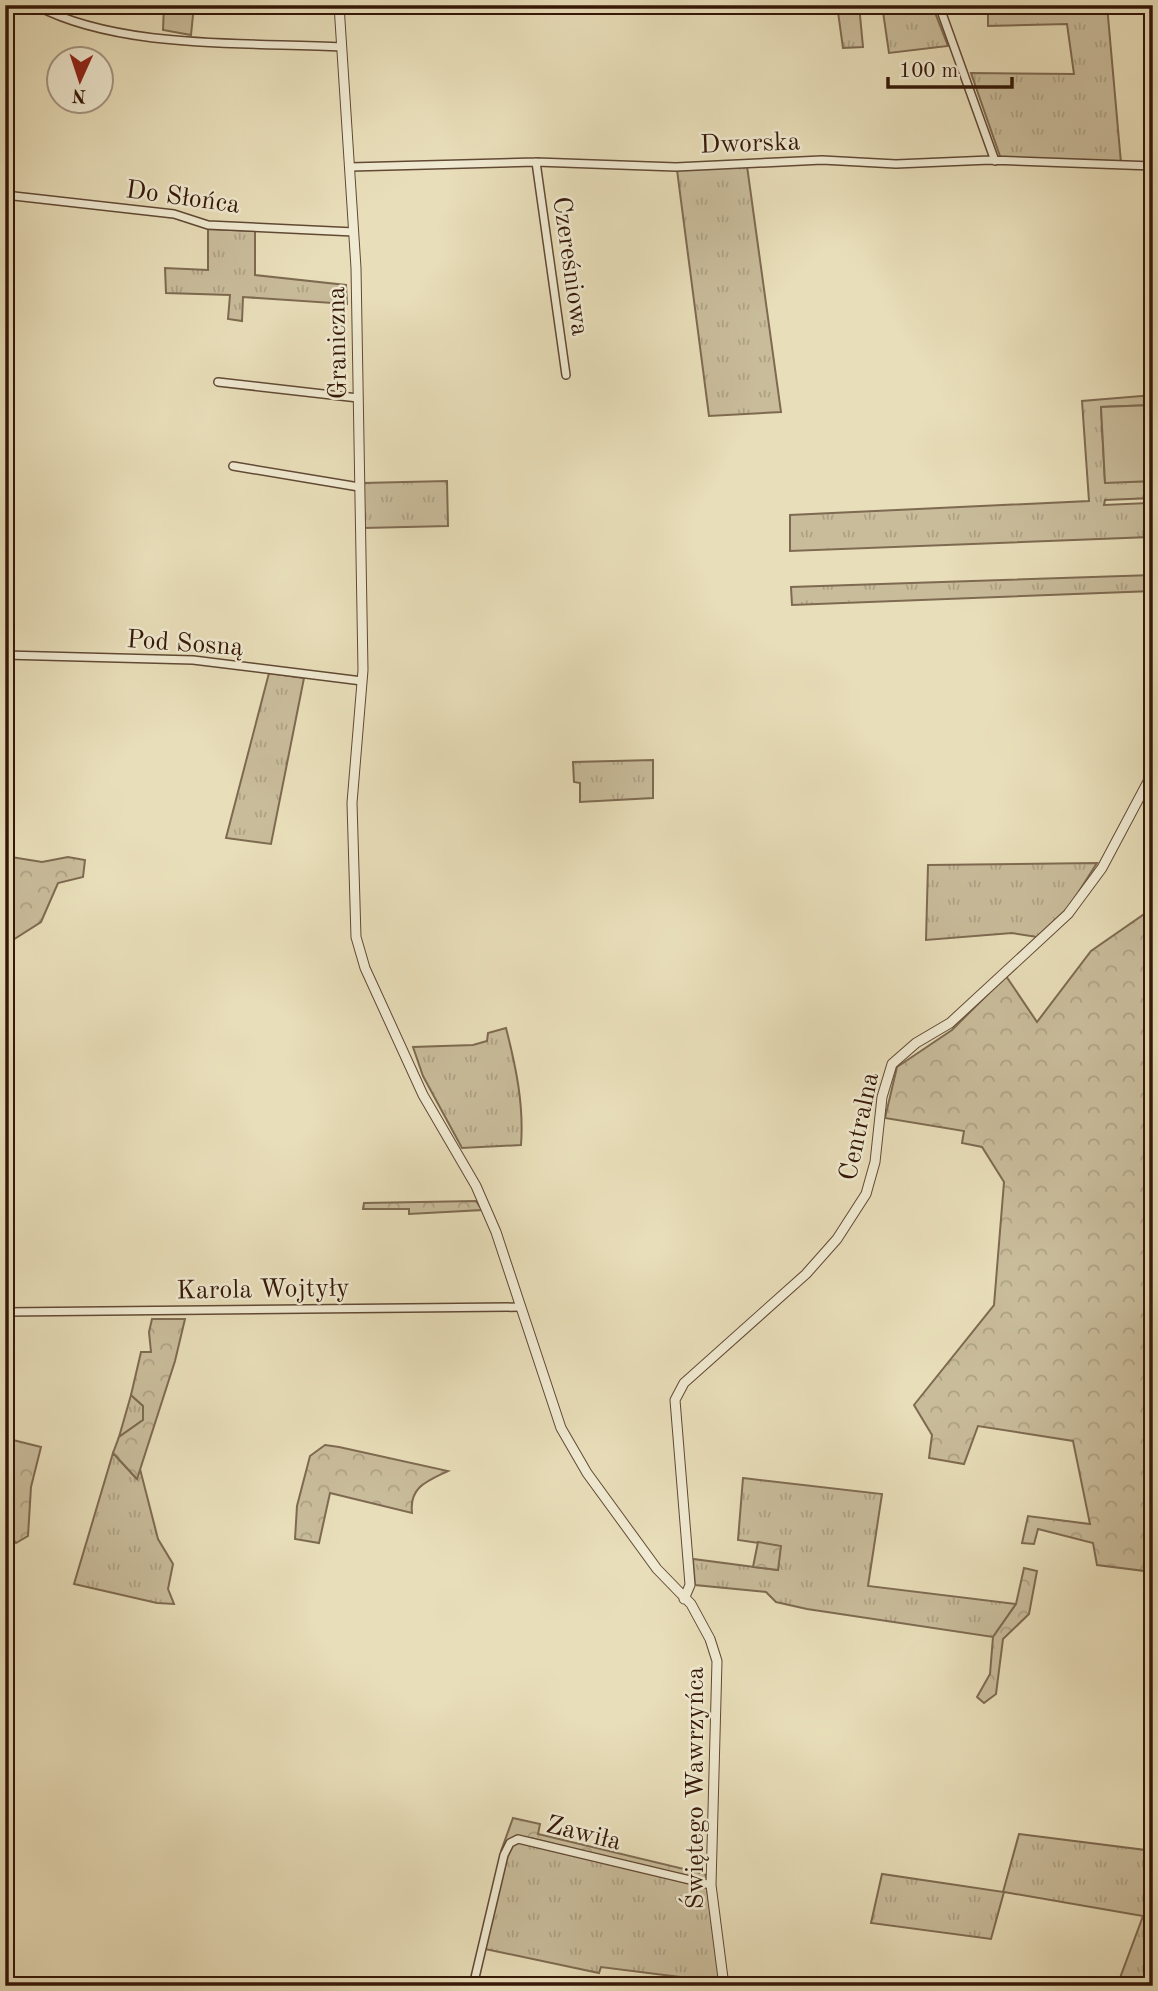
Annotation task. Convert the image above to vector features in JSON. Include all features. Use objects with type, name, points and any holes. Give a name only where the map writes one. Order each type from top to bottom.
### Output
[{"type":"street","points":[[35,5],[87,27],[162,38],[342,47]]},
{"type":"street","name":"Graniczna","points":[[339,5],[354,232],[358,398],[362,681],[352,803],[356,937],[365,968],[423,1096],[476,1186],[496,1232],[561,1428],[587,1473],[657,1569],[684,1599]]},
{"type":"street","points":[[939,5],[995,161]]},
{"type":"street","name":"Dworska","points":[[350,167],[536,162],[676,166],[822,160],[896,164],[995,161],[1153,166]]},
{"type":"street","name":"Czereśniowa","points":[[536,162],[566,375]]},
{"type":"street","name":"Do Słońca","points":[[5,195],[174,214],[208,225],[354,232]]},
{"type":"street","points":[[218,382],[358,398]]},
{"type":"street","points":[[233,466],[359,487]]},
{"type":"street","name":"Pod Sosną","points":[[5,655],[193,660],[362,681]]},
{"type":"street","name":"Centralna","points":[[684,1599],[690,1585],[675,1400],[684,1383],[806,1274],[837,1239],[866,1194],[875,1162],[882,1097],[892,1064],[916,1042],[950,1023],[1068,914],[1102,868],[1153,772]]},
{"type":"street","name":"Karola Wojtyły","points":[[5,1312],[522,1307]]},
{"type":"street","name":"Świętego Wawrzyńca","points":[[684,1599],[691,1604],[698,1616],[717,1661],[710,1885],[724,1986]]},
{"type":"street","name":"Zawiła","points":[[473,1986],[504,1854],[510,1843],[518,1839],[710,1885]]},
{"type":"green space","points":[[164,5],[194,5],[191,35],[163,30]]},
{"type":"green space","points":[[837,5],[859,5],[863,47],[843,48]]},
{"type":"green space","points":[[882,5],[932,5],[948,46],[889,53]]},
{"type":"green space","points":[[988,5],[1107,5],[1121,163],[1001,159],[971,73],[1074,74],[1067,24],[988,26]]},
{"type":"green space","points":[[747,166],[781,412],[709,416],[677,170]]},
{"type":"green space","points":[[208,229],[255,231],[255,275],[346,285],[347,304],[243,297],[242,321],[228,319],[230,295],[166,293],[165,268],[208,270]]},
{"type":"green space","points":[[1153,395],[1153,405],[1101,407],[1105,482],[1153,481],[1153,498],[1105,500],[1104,505],[1148,503],[1150,537],[790,551],[790,515],[1089,501],[1082,401]]},
{"type":"green space","points":[[1153,405],[1153,481],[1105,483],[1101,407]]},
{"type":"green space","points":[[447,481],[448,526],[364,528],[363,483]]},
{"type":"green space","points":[[1153,575],[1153,591],[792,605],[791,587]]},
{"type":"green space","points":[[269,673],[304,678],[271,844],[226,838]]},
{"type":"green space","points":[[653,760],[653,798],[580,802],[580,783],[574,782],[573,762]]},
{"type":"green space","points":[[5,856],[42,862],[68,857],[85,860],[83,877],[58,883],[41,922],[5,945]]},
{"type":"green space","points":[[1097,863],[1069,907],[1037,937],[1012,933],[926,940],[928,865]]},
{"type":"green space","points":[[1153,908],[1153,1572],[1097,1565],[1093,1543],[1038,1529],[1034,1544],[1022,1543],[1028,1516],[1090,1524],[1073,1441],[978,1426],[964,1464],[929,1458],[932,1435],[914,1405],[994,1305],[1004,1182],[982,1147],[962,1143],[964,1131],[885,1118],[897,1067],[952,1030],[1006,976],[1037,1022],[1091,951]]},
{"type":"green space","points":[[506,1028],[518,1086],[521,1145],[462,1148],[423,1076],[413,1047],[473,1045],[487,1041],[488,1033]]},
{"type":"green space","points":[[476,1201],[482,1210],[409,1214],[409,1209],[363,1209],[364,1203]]},
{"type":"green space","points":[[152,1319],[185,1319],[175,1361],[137,1479],[113,1453],[119,1437],[143,1420],[143,1406],[131,1395],[141,1352],[151,1352],[149,1332]]},
{"type":"green space","points":[[131,1395],[143,1406],[143,1420],[119,1437]]},
{"type":"green space","points":[[5,1438],[41,1447],[31,1487],[28,1536],[16,1543],[5,1531]]},
{"type":"green space","points":[[325,1445],[448,1471],[421,1486],[413,1497],[412,1513],[330,1493],[319,1543],[295,1539],[297,1506],[310,1456]]},
{"type":"green space","points":[[113,1453],[136,1478],[140,1469],[158,1539],[173,1564],[168,1589],[174,1604],[157,1603],[74,1584]]},
{"type":"green space","points":[[743,1478],[882,1494],[868,1586],[1016,1604],[993,1637],[807,1609],[776,1602],[766,1592],[695,1585],[693,1559],[778,1570],[780,1546],[738,1540]]},
{"type":"green space","points":[[758,1542],[781,1546],[778,1570],[753,1567]]},
{"type":"green space","points":[[1024,1568],[1037,1571],[1029,1614],[1003,1639],[996,1694],[984,1703],[977,1697],[990,1674],[993,1637],[1016,1604]]},
{"type":"green space","points":[[513,1818],[540,1824],[538,1834],[705,1874],[707,1879],[703,1882],[531,1838],[513,1838],[501,1851]]},
{"type":"green space","points":[[1019,1834],[1153,1851],[1153,1986],[1117,1986],[1143,1916],[1004,1892],[991,1939],[871,1923],[882,1874],[1003,1892]]},
{"type":"green space","points":[[525,1841],[707,1888],[720,1982],[601,1967],[599,1973],[485,1949],[505,1854],[513,1844]]}]
